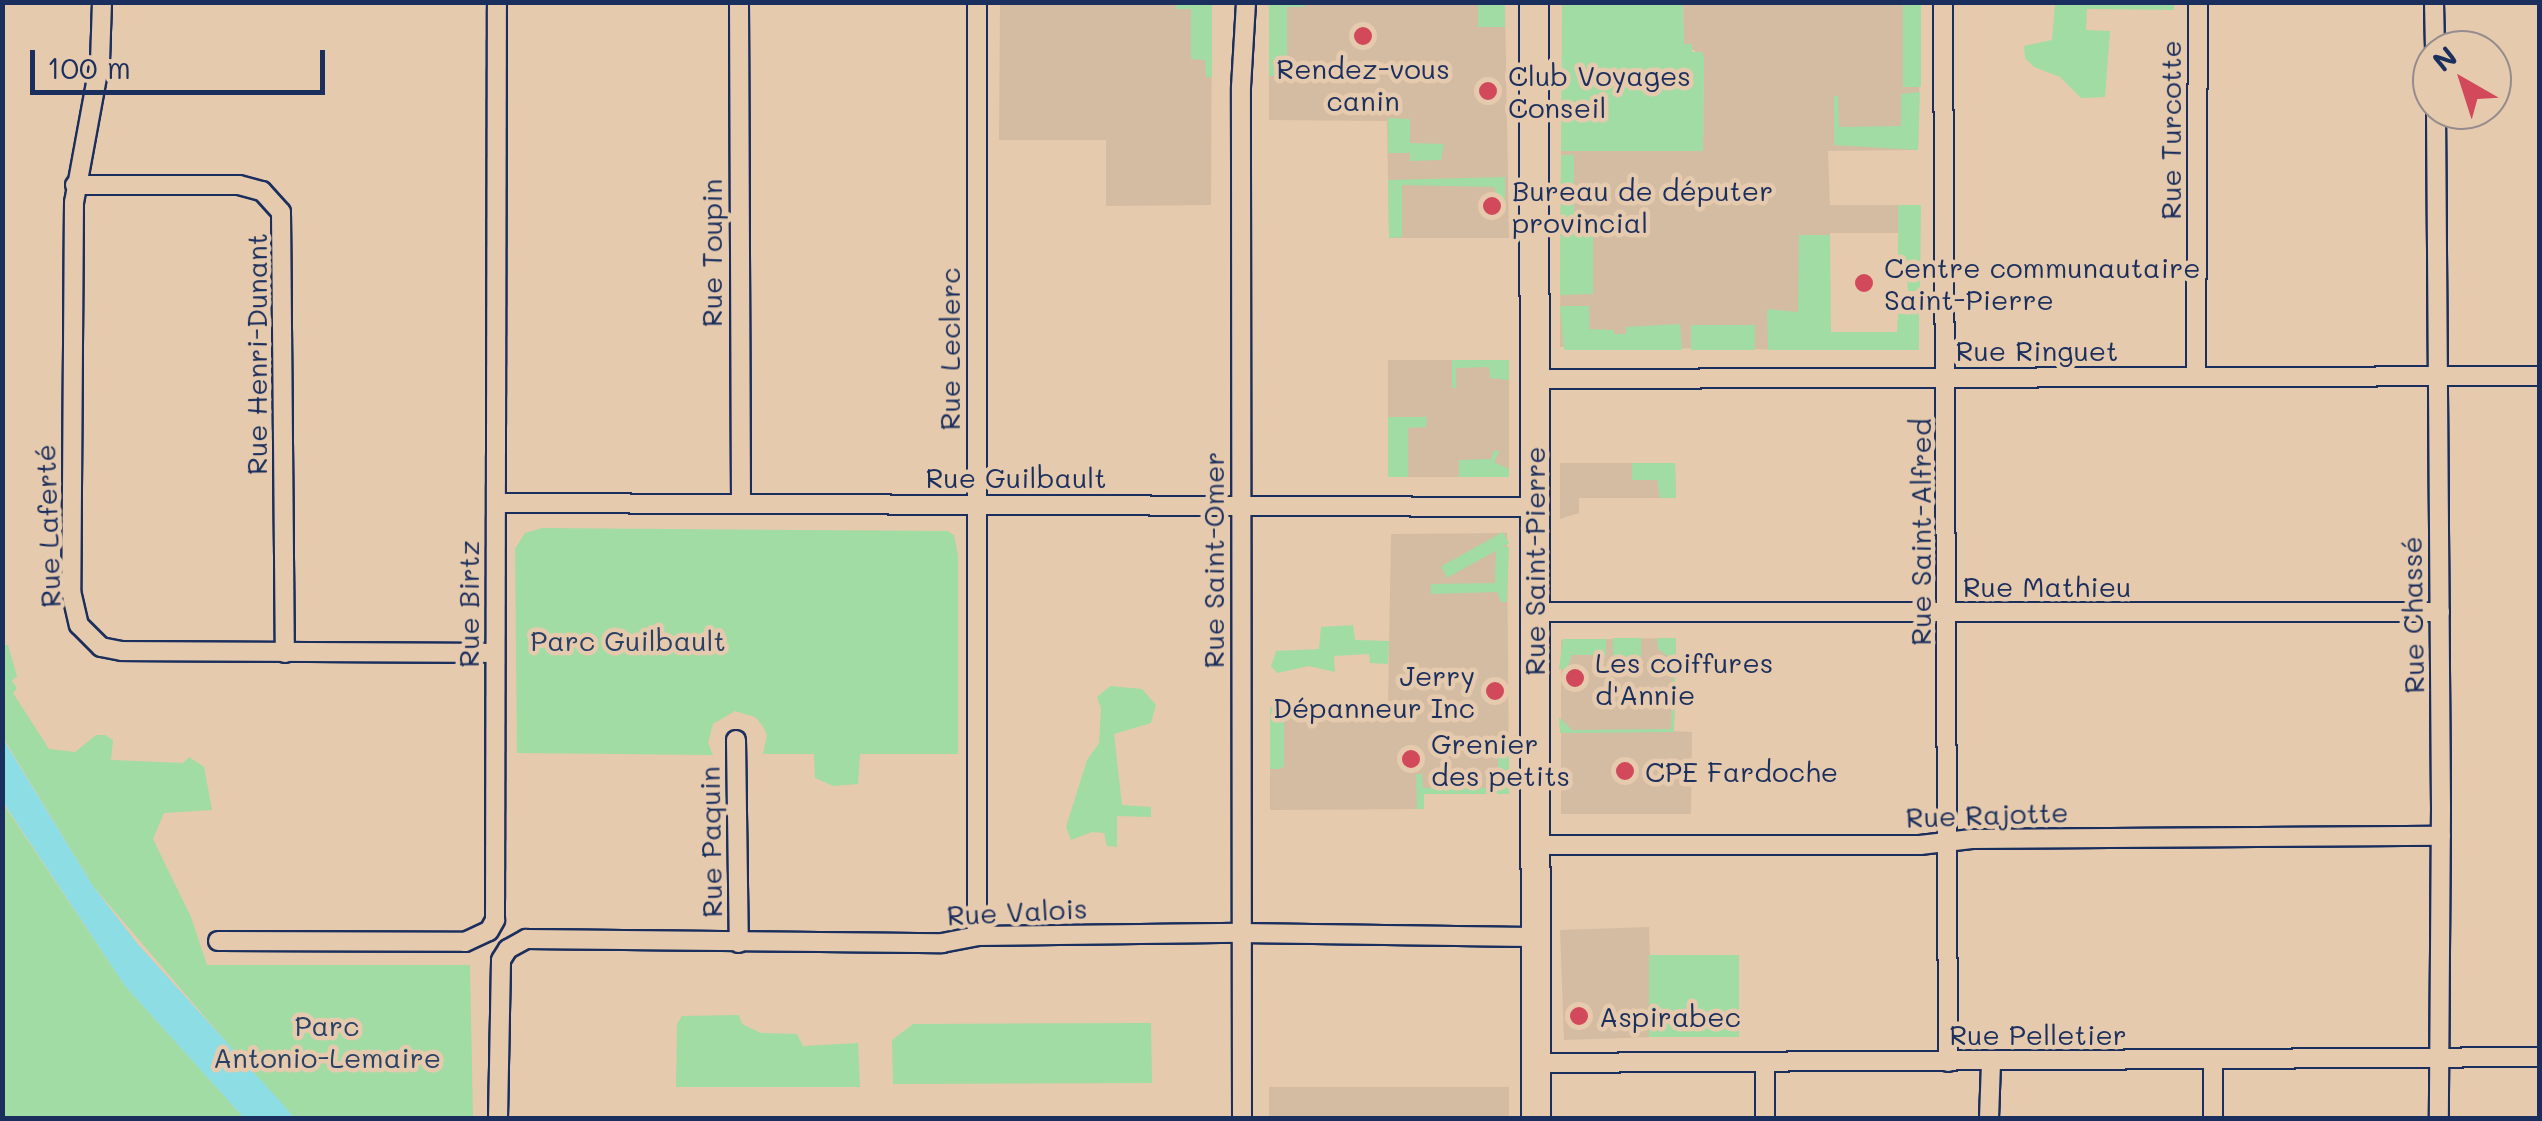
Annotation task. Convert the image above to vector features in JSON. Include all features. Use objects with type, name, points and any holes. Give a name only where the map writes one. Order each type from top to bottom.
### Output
[{"type":"main road","name":"Rue Saint-Pierre","points":[[1534,2],[1536,1118]]},
{"type":"street","name":"Rue Laferté","points":[[102,2],[100,61],[75,185],[71,591],[76,617],[89,638],[112,650],[495,654]]},
{"type":"street","name":"Rue Birtz","points":[[218,941],[465,942],[489,931],[496,912],[497,2]]},
{"type":"street","name":"Rue Toupin","points":[[739,2],[741,502]]},
{"type":"street","name":"Rue Leclerc","points":[[977,2],[977,936]]},
{"type":"street","name":"Rue Saint-Omer","points":[[1242,1118],[1241,88],[1246,2]]},
{"type":"street","name":"Rue Saint-Alfred","points":[[1943,2],[1948,1062]]},
{"type":"street","name":"Rue Turcotte","points":[[2196,377],[2198,2]]},
{"type":"street","points":[[2434,2],[2435,30]]},
{"type":"street","name":"Rue Chassé","points":[[2436,130],[2439,1118]]},
{"type":"street","name":"Rue Henri-Dunant","points":[[75,185],[239,185],[262,191],[281,212],[285,652]]},
{"type":"street","name":"Rue Ringuet","points":[[1535,379],[2540,376]]},
{"type":"street","name":"Rue Guilbault","points":[[496,504],[1535,507]]},
{"type":"street","name":"Rue Mathieu","points":[[1534,612],[2440,612]]},
{"type":"street","name":"Rue Paquin","points":[[736,740],[738,942]]},
{"type":"street","name":"Rue Rajotte","points":[[1535,844],[2441,836]]},
{"type":"street","name":"Rue Valois","points":[[498,1118],[505,952],[526,939],[942,943],[977,936],[1536,937]]},
{"type":"street","name":"Rue Pelletier","points":[[1536,1063],[1991,1063],[2540,1056]]},
{"type":"street","points":[[2213,1060],[2213,1118]]},
{"type":"street","points":[[1989,1118],[1991,1063]]},
{"type":"street","points":[[1765,1064],[1765,1118]]},
{"type":"shaded area","points":[[1000,3],[1212,3],[1211,205],[1106,206],[1106,140],[999,140]]},
{"type":"shaded area","points":[[1269,3],[1505,3],[1509,238],[1389,238],[1387,121],[1269,120]]},
{"type":"shaded area","points":[[1683,3],[1921,3],[1918,150],[1828,151],[1830,205],[1921,205],[1898,233],[1830,233],[1830,350],[1560,347],[1561,151],[1703,150],[1704,57],[1684,44]]},
{"type":"shaded area","points":[[1388,360],[1509,360],[1509,477],[1388,477]]},
{"type":"shaded area","points":[[1560,463],[1675,463],[1676,498],[1579,498],[1579,513],[1560,519]]},
{"type":"shaded area","points":[[1507,533],[1509,794],[1424,794],[1424,809],[1270,810],[1270,707],[1388,705],[1391,534]]},
{"type":"shaded area","points":[[1676,638],[1674,731],[1692,732],[1691,814],[1561,814],[1561,640]]},
{"type":"shaded area","points":[[1649,927],[1653,1037],[1564,1040],[1560,930]]},
{"type":"shaded area","points":[[1269,1087],[1509,1087],[1509,1118],[1269,1118]]},
{"type":"green space","points":[[1176,3],[1212,3],[1212,77],[1206,77],[1205,60],[1191,59],[1191,9],[1176,9]]},
{"type":"green space","points":[[1269,3],[1305,3],[1305,7],[1287,7],[1287,76],[1269,76]]},
{"type":"green space","points":[[1478,3],[1505,3],[1505,27],[1478,27]]},
{"type":"green space","points":[[1562,3],[1683,3],[1684,44],[1692,44],[1692,52],[1702,52],[1704,57],[1703,151],[1561,151]]},
{"type":"green space","points":[[1903,3],[1921,3],[1921,87],[1903,87]]},
{"type":"green space","points":[[2055,3],[2174,3],[2174,10],[2087,9],[2086,30],[2110,31],[2105,97],[2081,98],[2060,77],[2034,67],[2025,58],[2024,46],[2052,40]]},
{"type":"green space","points":[[1920,92],[1918,150],[1834,145],[1834,96],[1838,96],[1839,127],[1901,126],[1901,94]]},
{"type":"green space","points":[[1388,118],[1410,119],[1410,143],[1444,144],[1441,160],[1410,161],[1410,153],[1388,153]]},
{"type":"green space","points":[[1561,155],[1574,155],[1574,214],[1593,215],[1593,294],[1560,295]]},
{"type":"green space","points":[[1505,177],[1505,203],[1496,203],[1495,187],[1402,185],[1402,237],[1389,238],[1388,180]]},
{"type":"green space","points":[[1898,205],[1921,205],[1920,291],[1908,291],[1907,276],[1898,276]]},
{"type":"green space","points":[[1799,235],[1830,235],[1831,332],[1897,332],[1898,314],[1908,314],[1908,303],[1919,302],[1919,350],[1768,350],[1767,309],[1798,312]]},
{"type":"green space","points":[[1560,306],[1589,306],[1589,329],[1614,330],[1614,334],[1626,334],[1626,327],[1680,324],[1682,350],[1564,350]]},
{"type":"green space","points":[[1691,325],[1755,325],[1755,350],[1691,350]]},
{"type":"green space","points":[[1452,360],[1509,360],[1509,380],[1490,378],[1489,367],[1456,368],[1456,388],[1452,388]]},
{"type":"green space","points":[[1388,417],[1427,417],[1426,427],[1408,428],[1408,477],[1388,477]]},
{"type":"green space","points":[[1493,451],[1500,451],[1494,462],[1509,469],[1509,477],[1459,477],[1459,460],[1492,459]]},
{"type":"green space","points":[[1632,463],[1675,463],[1676,498],[1660,498],[1657,480],[1632,480]]},
{"type":"green space","name":"Parc Guilbault","points":[[542,528],[947,531],[954,535],[958,556],[958,754],[860,754],[858,784],[833,786],[815,778],[814,754],[763,754],[767,735],[762,725],[755,717],[735,711],[713,724],[708,743],[713,755],[517,753],[515,549],[525,533]]},
{"type":"green space","points":[[1503,532],[1509,543],[1447,578],[1441,566]]},
{"type":"green space","points":[[1496,547],[1509,547],[1507,602],[1501,602],[1497,592],[1431,594],[1431,584],[1495,583]]},
{"type":"green space","points":[[1353,625],[1355,640],[1389,641],[1388,664],[1370,663],[1369,654],[1334,656],[1335,672],[1309,666],[1277,673],[1271,666],[1276,651],[1319,649],[1321,627]]},
{"type":"green space","points":[[1613,638],[1641,638],[1641,672],[1613,672]]},
{"type":"green space","points":[[1657,638],[1676,638],[1674,732],[1560,733],[1559,717],[1572,730],[1671,729],[1673,660],[1658,649]]},
{"type":"green space","points":[[1563,639],[1606,639],[1606,655],[1572,655],[1567,669],[1559,669]]},
{"type":"green space","name":"Parc Antonio-Lemaire","points":[[3,645],[8,645],[17,676],[12,681],[17,688],[13,693],[49,749],[75,752],[96,735],[105,735],[113,740],[111,760],[183,763],[189,757],[204,767],[212,810],[164,813],[153,839],[191,917],[207,965],[470,965],[473,1118],[295,1118],[275,1099],[93,886],[3,737]]},
{"type":"green space","points":[[1110,686],[1142,689],[1156,705],[1151,723],[1114,734],[1122,805],[1151,807],[1151,817],[1117,816],[1117,847],[1107,846],[1104,833],[1092,832],[1071,840],[1066,827],[1087,760],[1099,743],[1101,709],[1097,697]]},
{"type":"green space","points":[[1270,707],[1284,707],[1284,766],[1280,769],[1270,769]]},
{"type":"green space","points":[[1498,755],[1509,755],[1509,794],[1424,794],[1424,809],[1417,809],[1416,774],[1422,774],[1423,788],[1498,788]]},
{"type":"green space","points":[[2,802],[125,986],[244,1118],[3,1118]]},
{"type":"green space","points":[[1649,955],[1739,955],[1739,1037],[1649,1037]]},
{"type":"green space","points":[[739,1015],[742,1024],[761,1033],[797,1034],[803,1046],[858,1043],[860,1087],[676,1087],[677,1024],[682,1016]]},
{"type":"green space","points":[[1151,1023],[1152,1083],[893,1084],[892,1040],[913,1024]]},
{"type":"water","points":[[2,737],[93,886],[137,943],[295,1118],[244,1118],[125,986],[3,802]]},
{"type":"place","name":"Rendez-vous canin","points":[[1363,36]]},
{"type":"place","name":"Club Voyages Conseil","points":[[1488,91]]},
{"type":"place","name":"Bureau de députer provincial","points":[[1492,206]]},
{"type":"place","name":"Centre communautaire Saint-Pierre","points":[[1864,283]]},
{"type":"place","name":"Les coiffures d'Annie","points":[[1575,678]]},
{"type":"place","name":"Jerry Dépanneur Inc","points":[[1495,691]]},
{"type":"place","name":"Grenier des petits","points":[[1411,759]]},
{"type":"place","name":"CPE Fardoche","points":[[1625,771]]},
{"type":"place","name":"Aspirabec","points":[[1579,1016]]}]
